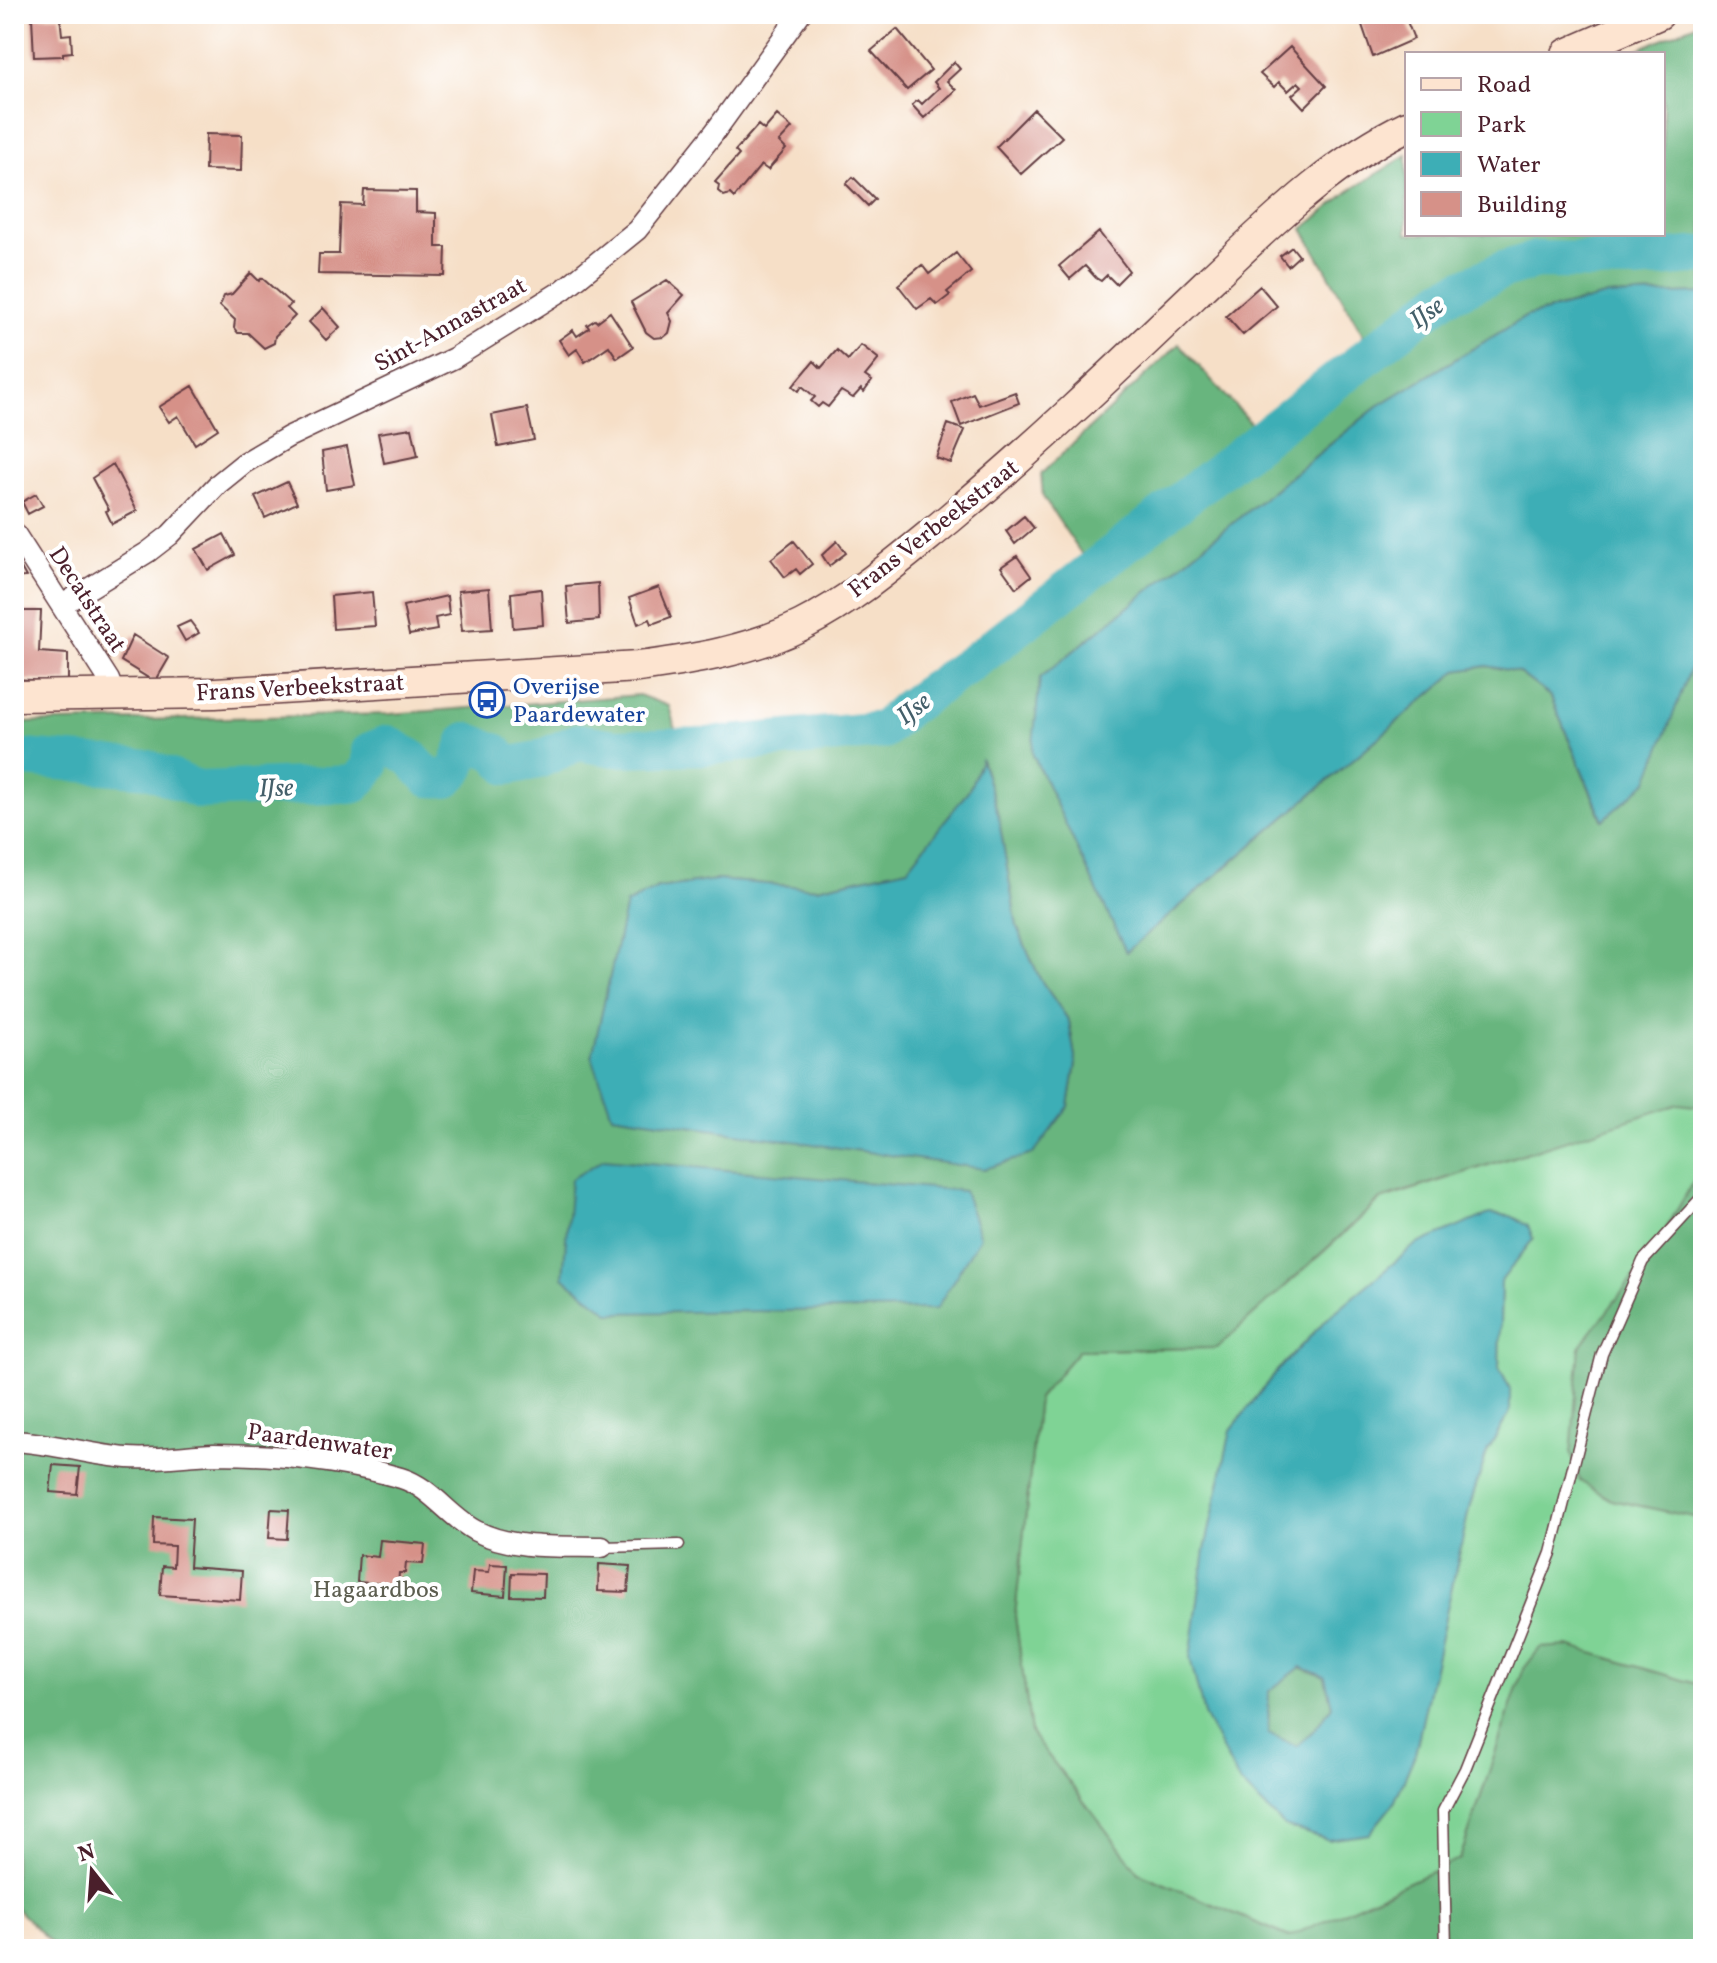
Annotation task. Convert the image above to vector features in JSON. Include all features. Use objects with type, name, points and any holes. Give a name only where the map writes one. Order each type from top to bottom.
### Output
[{"type":"main road","points":[[1572,52],[1659,14]]},
{"type":"main road","name":"Frans Verbeekstraat","points":[[14,696],[231,692],[638,667],[729,650],[802,625],[874,581],[1025,455],[1297,199],[1364,151],[1405,127]]},
{"type":"street","name":"Sint-Annastraat","points":[[62,605],[170,535],[218,484],[244,463],[288,437],[454,358],[563,290],[637,230],[714,133],[800,14]]},
{"type":"street","name":"Decatstraat","points":[[14,532],[109,680],[115,696]]},
{"type":"street","name":"Paardenwater","points":[[14,1441],[54,1444],[96,1455],[131,1458],[216,1454],[298,1459],[361,1469],[405,1479],[422,1488],[476,1531],[497,1539],[539,1546],[602,1547]]},
{"type":"lane","points":[[1446,1949],[1443,1811],[1465,1769],[1551,1553],[1602,1354],[1643,1261],[1703,1196]]},
{"type":"lane","points":[[602,1547],[679,1545]]},
{"type":"green space","name":"Hagaardbos","points":[[1703,21],[1703,293],[1605,296],[1527,316],[1378,406],[1040,678],[1126,952],[1457,671],[1487,666],[1518,672],[1551,697],[1602,819],[1703,646],[1703,1107],[1679,1104],[1381,1199],[1217,1348],[1079,1350],[1038,1398],[1015,1616],[1031,1733],[1139,1873],[1289,1937],[1460,1859],[1523,1670],[1540,1648],[1568,1646],[1703,1686],[1703,1949],[57,1949],[14,1906],[14,723],[389,714],[639,695],[669,706],[680,746],[883,730],[907,708],[981,656],[1092,570],[1043,497],[1041,474],[1179,344],[1263,437],[1373,352],[1303,229],[1349,191],[1405,156],[1405,236],[1665,236],[1665,52],[1633,52]],"holes":[[[982,762],[998,814],[1017,927],[1040,979],[1069,1021],[1076,1063],[1069,1106],[658,888],[716,880],[817,888],[909,868],[969,790]]]},
{"type":"green space","points":[[1679,1103],[1703,1107],[1703,1176],[1694,1181],[1652,1253],[1612,1500],[1703,1519],[1703,1686],[1568,1646],[1523,1670],[1460,1859],[1290,1937],[1139,1873],[1031,1733],[1015,1616],[1038,1398],[1079,1350],[1217,1348],[1381,1200]],"holes":[[[1533,1239],[1501,1281],[1499,1368],[1510,1389],[1510,1412],[1487,1452],[1470,1505],[1415,1754],[1394,1803],[1231,1430],[1277,1371],[1330,1316]]]},
{"type":"green space","points":[[1703,1176],[1703,1519],[1612,1500],[1580,1481],[1571,1454],[1580,1347],[1652,1253],[1694,1181]]},
{"type":"green space","points":[[1300,1667],[1325,1677],[1332,1706],[1297,1746],[1268,1734],[1269,1691]]},
{"type":"water","points":[[1703,293],[1703,646],[1693,662],[1648,781],[1603,820],[1551,697],[1518,672],[1487,666],[1457,671],[1126,952],[1032,753],[1040,678],[1378,406],[1527,316],[1605,296]]},
{"type":"water","points":[[981,760],[998,814],[1017,927],[1040,979],[1069,1021],[1076,1063],[1069,1106],[1033,1154],[985,1169],[612,1115],[592,1057],[626,904],[658,888],[716,880],[817,888],[908,868],[969,790]]},
{"type":"water","points":[[604,1159],[964,1191],[980,1237],[936,1309],[610,1313],[563,1277],[571,1179]]},
{"type":"water","points":[[1489,1214],[1511,1216],[1528,1225],[1533,1239],[1501,1281],[1499,1368],[1510,1389],[1510,1412],[1487,1452],[1470,1505],[1415,1754],[1394,1803],[1369,1834],[1328,1840],[1284,1826],[1239,1782],[1204,1715],[1190,1658],[1205,1550],[1231,1430],[1277,1371],[1330,1316],[1415,1245]],"holes":[[[1301,1667],[1325,1677],[1332,1706],[1315,1729],[1297,1746],[1268,1733],[1269,1691]]]},
{"type":"building","points":[[1379,14],[1404,14],[1414,39],[1373,57],[1361,22]]},
{"type":"building","points":[[60,16],[62,35],[71,34],[72,52],[63,53],[63,56],[34,57],[32,17]]},
{"type":"building","points":[[897,29],[931,70],[907,90],[871,51]]},
{"type":"building","points":[[1290,47],[1326,86],[1304,108],[1292,95],[1302,86],[1298,82],[1288,91],[1279,82],[1274,87],[1260,74]]},
{"type":"building","points":[[954,62],[960,69],[947,81],[956,90],[924,118],[912,105],[918,100],[922,104],[939,88],[934,82]]},
{"type":"building","points":[[1034,109],[1062,137],[1021,174],[996,147]]},
{"type":"building","points":[[777,115],[792,128],[779,142],[786,149],[768,170],[761,165],[734,198],[730,194],[724,196],[715,182],[739,155],[735,151],[758,125],[764,130]]},
{"type":"building","points":[[206,134],[242,135],[241,171],[205,170]]},
{"type":"building","points":[[853,177],[875,199],[868,206],[846,184]]},
{"type":"building","points":[[364,190],[416,191],[416,212],[436,213],[436,247],[446,247],[445,276],[318,274],[319,254],[339,254],[341,204],[363,205]]},
{"type":"building","points":[[1099,232],[1129,271],[1116,284],[1107,275],[1101,281],[1085,266],[1070,279],[1059,266]]},
{"type":"building","points":[[1292,247],[1299,256],[1288,266],[1280,256]]},
{"type":"building","points":[[956,253],[971,272],[937,305],[931,299],[917,309],[898,285],[922,265],[929,274]]},
{"type":"building","points":[[251,273],[259,281],[262,278],[291,304],[287,308],[295,316],[275,336],[274,343],[264,348],[248,333],[238,333],[234,328],[235,320],[220,306],[224,296],[232,294]]},
{"type":"building","points":[[667,280],[684,295],[668,313],[672,321],[669,333],[654,338],[646,332],[631,302]]},
{"type":"building","points":[[1260,286],[1277,306],[1243,335],[1226,316]]},
{"type":"building","points":[[323,308],[340,327],[326,340],[309,322]]},
{"type":"building","points":[[610,312],[633,347],[617,358],[609,346],[585,362],[577,349],[569,355],[559,340],[573,330],[577,336],[589,328],[587,325]]},
{"type":"building","points":[[861,345],[879,359],[865,376],[872,381],[864,392],[861,389],[853,398],[841,391],[828,407],[822,403],[818,407],[811,401],[815,397],[802,386],[799,391],[793,386],[814,361],[821,368],[837,350],[848,360]]},
{"type":"building","points":[[193,386],[218,429],[195,444],[178,416],[169,422],[159,407]]},
{"type":"building","points":[[1015,392],[1019,403],[961,426],[952,402],[973,393],[979,405]]},
{"type":"building","points":[[527,408],[534,440],[498,447],[492,415]]},
{"type":"building","points":[[948,424],[965,430],[951,463],[936,458]]},
{"type":"building","points":[[412,428],[418,456],[384,463],[378,433]]},
{"type":"building","points":[[347,447],[355,485],[326,490],[322,452]]},
{"type":"building","points":[[113,464],[137,511],[112,524],[106,511],[109,510],[92,478]]},
{"type":"building","points":[[287,482],[297,503],[265,518],[255,497]]},
{"type":"building","points":[[36,494],[43,506],[28,514],[22,502]]},
{"type":"building","points":[[1024,516],[1034,528],[1015,544],[1006,531]]},
{"type":"building","points":[[224,534],[235,555],[208,570],[196,549]]},
{"type":"building","points":[[794,541],[812,564],[800,574],[796,569],[785,577],[771,559]]},
{"type":"building","points":[[837,541],[846,553],[829,566],[822,555]]},
{"type":"building","points":[[1017,556],[1031,576],[1016,588],[1001,567]]},
{"type":"building","points":[[16,559],[26,577],[14,578]]},
{"type":"building","points":[[598,583],[599,620],[569,623],[566,586]]},
{"type":"building","points":[[659,587],[671,617],[652,624],[650,619],[638,624],[629,598]]},
{"type":"building","points":[[489,588],[492,629],[462,631],[458,591]]},
{"type":"building","points":[[541,589],[543,625],[513,628],[511,593]]},
{"type":"building","points":[[372,592],[375,626],[333,629],[331,596]]},
{"type":"building","points":[[447,596],[449,615],[435,618],[437,630],[409,635],[403,606]]},
{"type":"building","points":[[14,611],[41,611],[39,652],[68,654],[68,682],[14,679]]},
{"type":"building","points":[[190,621],[199,633],[185,641],[177,627]]},
{"type":"building","points":[[133,635],[169,658],[155,682],[121,661]]},
{"type":"building","points":[[53,1465],[80,1467],[77,1494],[50,1492]]},
{"type":"building","points":[[271,1509],[289,1510],[287,1539],[269,1538]]},
{"type":"building","points":[[154,1517],[192,1519],[189,1567],[242,1571],[240,1600],[160,1595],[162,1566],[173,1567],[174,1546],[153,1545]]},
{"type":"building","points":[[380,1540],[425,1544],[423,1564],[406,1563],[405,1573],[399,1573],[398,1585],[357,1582],[359,1555],[378,1557]]},
{"type":"building","points":[[490,1564],[507,1565],[505,1596],[471,1593],[473,1571],[489,1572]]},
{"type":"building","points":[[599,1564],[630,1566],[628,1592],[598,1591]]},
{"type":"building","points":[[512,1573],[544,1574],[543,1597],[511,1596]]},
{"type":"waterway","name":"IJse","points":[[14,757],[149,769],[200,790],[355,784],[370,766],[370,751],[388,744],[410,757],[429,778],[446,779],[457,768],[467,741],[495,752],[508,766],[538,760],[578,742],[615,748],[707,746],[883,730],[907,708],[981,656],[1445,296],[1503,270],[1536,260],[1636,261],[1703,255]]},
{"type":"place","name":"Overijse Paardewater","points":[[487,700]]}]
